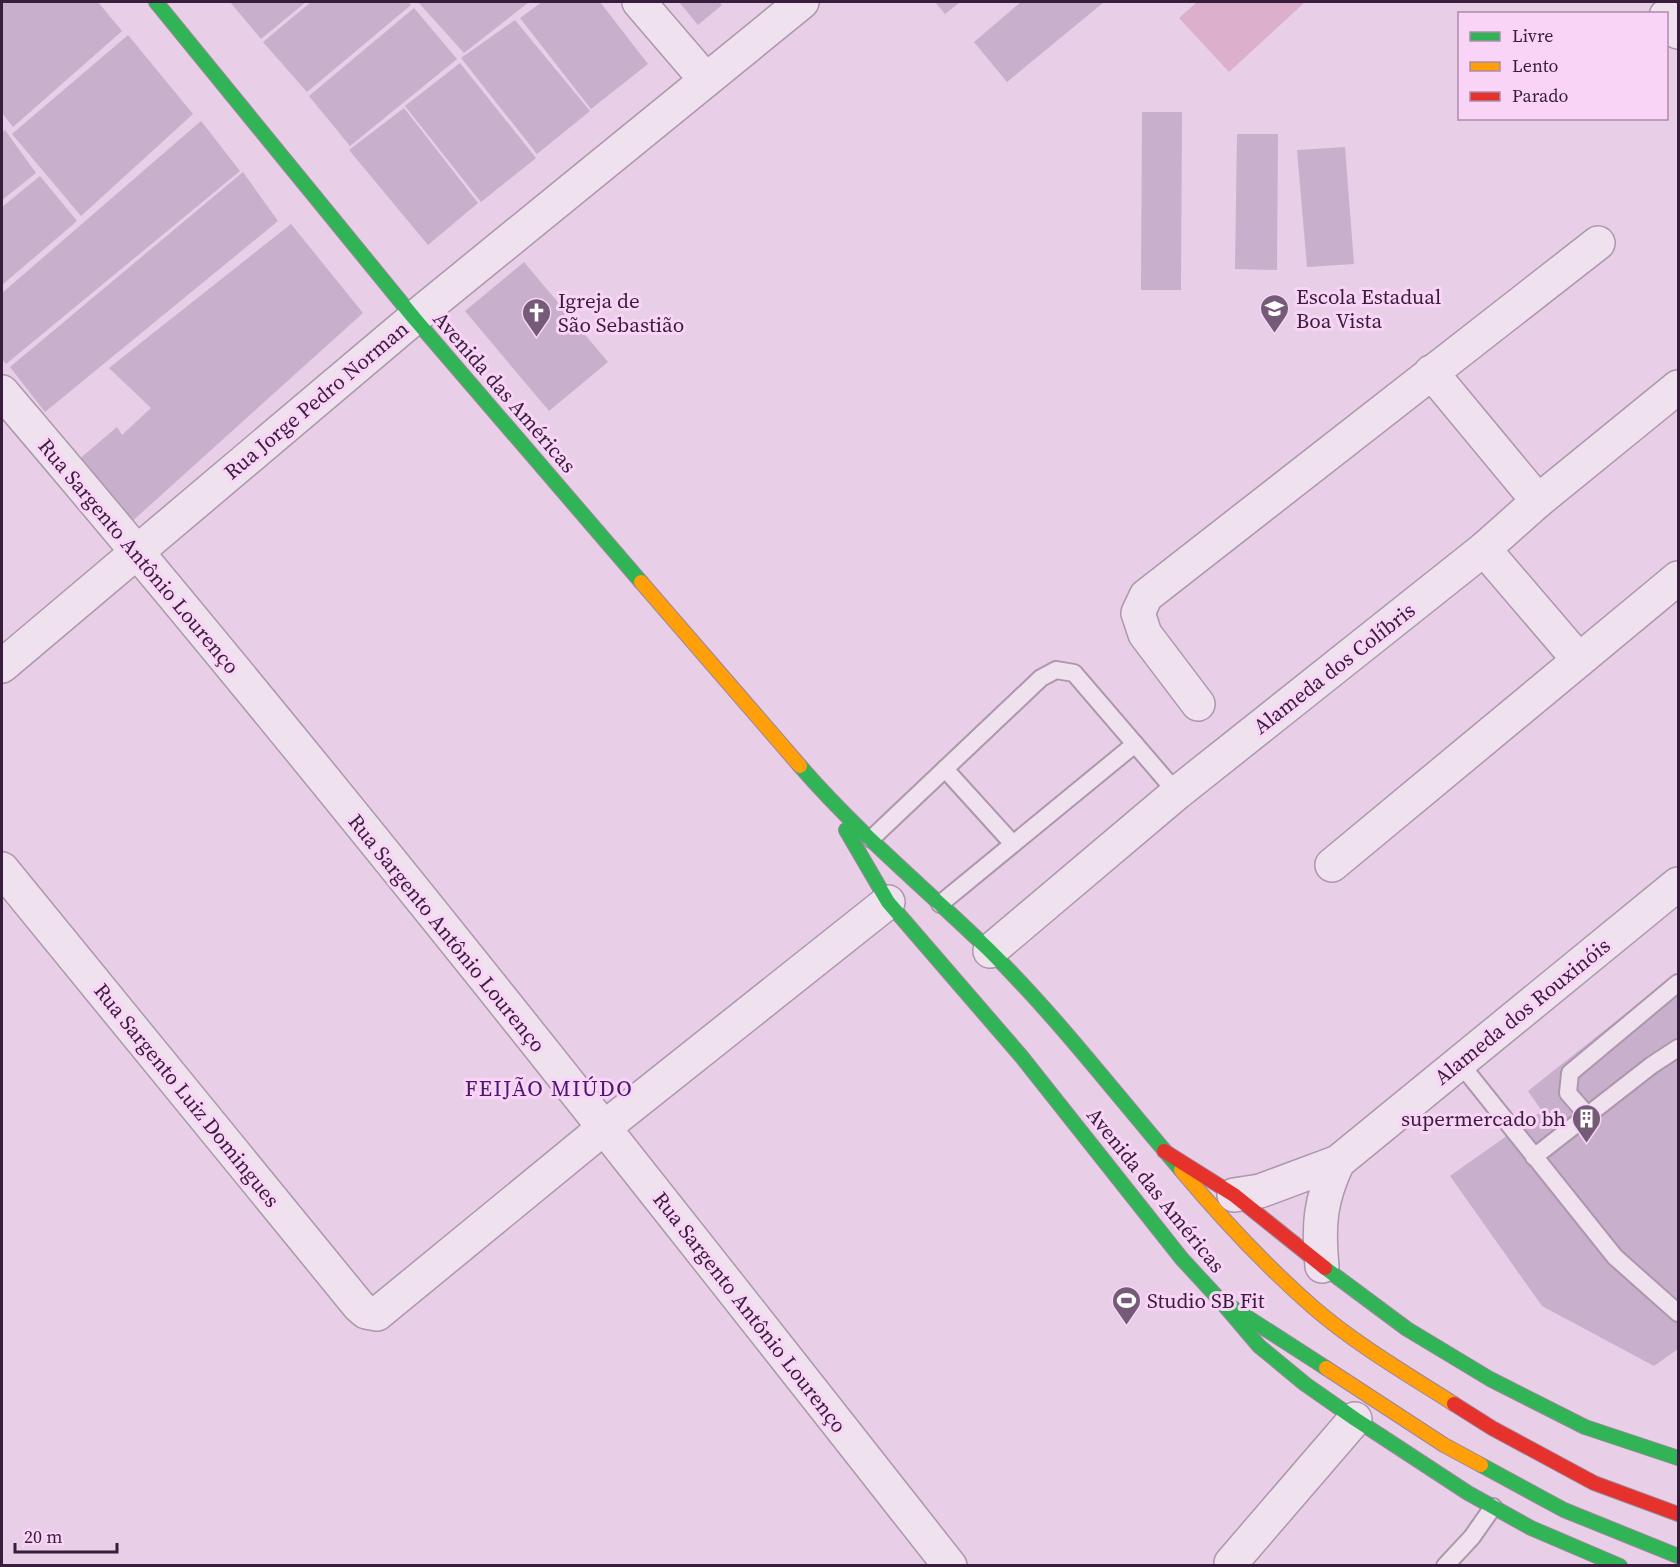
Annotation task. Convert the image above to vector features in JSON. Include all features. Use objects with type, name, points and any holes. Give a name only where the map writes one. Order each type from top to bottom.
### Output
[{"type":"main road","name":"Avenida das Américas","points":[[156,2],[414,318],[831,802],[990,951],[1061,1024],[1230,1228],[1315,1309],[1367,1348],[1492,1428],[1594,1483],[1678,1514]]},
{"type":"main road","name":"Avenida das Américas","points":[[831,802],[888,902],[1021,1056],[1182,1259],[1219,1299],[1444,1445],[1564,1510],[1678,1556]]},
{"type":"main road","points":[[1164,1151],[1234,1195],[1322,1266],[1407,1329],[1490,1378],[1585,1427],[1678,1458]]},
{"type":"main road","points":[[1219,1299],[1259,1346],[1305,1384],[1355,1419],[1493,1507],[1531,1528],[1620,1566]]},
{"type":"street","points":[[639,2],[705,80]]},
{"type":"street","name":"Rua Jorge Pedro Norman","points":[[2,666],[414,318],[802,2]]},
{"type":"street","points":[[1668,17],[1678,32]]},
{"type":"street","points":[[1198,704],[1145,634],[1138,614],[1146,596],[1598,243]]},
{"type":"street","points":[[1431,372],[1538,501]]},
{"type":"street","name":"Alameda dos Colíbris","points":[[990,951],[1177,793],[1484,549],[1538,501],[1678,387]]},
{"type":"street","name":"Rua Sargento Antônio Lourenço","points":[[2,392],[137,550],[604,1127],[950,1566]]},
{"type":"street","points":[[1484,549],[1579,660]]},
{"type":"street","points":[[1332,864],[1678,578]]},
{"type":"street","name":"Rua Sargento Luiz Domingues","points":[[2,869],[366,1312],[376,1314],[604,1127]]},
{"type":"street","name":"Alameda dos Rouxinóis","points":[[1234,1195],[1260,1191],[1338,1162],[1678,884]]},
{"type":"street","points":[[604,1127],[888,902]]},
{"type":"street","name":"Alameda dos Rouxinóis","points":[[1322,1266],[1318,1228],[1325,1190],[1338,1162]]},
{"type":"street","points":[[1231,1563],[1355,1419]]},
{"type":"lane","points":[[871,840],[1041,678],[1056,670],[1074,674],[1177,793]]},
{"type":"lane","points":[[940,904],[1135,744]]},
{"type":"lane","points":[[945,769],[1013,844]]},
{"type":"lane","points":[[1588,1116],[1568,1093],[1570,1072],[1678,983]]},
{"type":"lane","points":[[1534,1157],[1678,1048]]},
{"type":"lane","points":[[1459,1062],[1615,1257],[1678,1313]]},
{"type":"lane","points":[[1445,1566],[1472,1538],[1493,1507]]},
{"type":"shaded area","points":[[1197,2],[1305,2],[1229,72],[1179,18]]},
{"type":"building","points":[[2,2],[98,2],[122,31],[13,127],[2,113]]},
{"type":"building","points":[[230,2],[306,2],[261,39]]},
{"type":"building","points":[[311,2],[408,2],[411,5],[307,92],[263,42]]},
{"type":"building","points":[[418,2],[529,2],[464,53]]},
{"type":"building","points":[[542,2],[600,2],[648,64],[591,109],[520,18]]},
{"type":"building","points":[[679,2],[719,2],[722,5],[698,25]]},
{"type":"building","points":[[935,2],[960,2],[945,14]]},
{"type":"building","points":[[1021,2],[1104,2],[1007,82],[974,42]]},
{"type":"building","points":[[414,8],[457,59],[350,146],[309,96]]},
{"type":"building","points":[[515,20],[590,111],[537,154],[461,58]]},
{"type":"building","points":[[128,35],[193,114],[81,216],[12,134]]},
{"type":"building","points":[[460,63],[536,158],[481,202],[405,106]]},
{"type":"building","points":[[404,108],[478,203],[428,245],[349,150]]},
{"type":"building","points":[[1142,112],[1182,112],[1181,290],[1141,290]]},
{"type":"building","points":[[201,121],[240,171],[6,364],[2,359],[2,293]]},
{"type":"building","points":[[5,130],[36,173],[2,200],[2,133]]},
{"type":"building","points":[[1237,134],[1278,134],[1277,270],[1235,269]]},
{"type":"building","points":[[1345,147],[1354,264],[1307,267],[1297,150]]},
{"type":"building","points":[[243,172],[278,221],[45,412],[10,367]]},
{"type":"building","points":[[40,176],[77,221],[2,285],[2,207]]},
{"type":"building","points":[[291,224],[363,313],[128,525],[77,461],[117,427],[122,435],[151,408],[109,368]]},
{"type":"building","name":"Igreja de São Sebastião","points":[[524,262],[608,362],[549,411],[465,311]]},
{"type":"building","name":"supermercado bh","points":[[1678,972],[1678,1349],[1654,1366],[1542,1306],[1450,1176],[1542,1111],[1528,1091]]},
{"type":"traffic: fast","points":[[156,2],[414,318],[641,582]]},
{"type":"traffic: fast","points":[[800,766],[869,838],[1015,976],[1064,1030],[1181,1170]]},
{"type":"traffic: fast","points":[[846,830],[888,902],[1021,1056],[1182,1259],[1219,1299],[1326,1368]]},
{"type":"traffic: fast","points":[[1325,1268],[1407,1329],[1490,1379],[1585,1427],[1678,1458]]},
{"type":"traffic: fast","points":[[1219,1299],[1259,1346],[1305,1384],[1355,1419],[1468,1493],[1531,1528],[1620,1566]]},
{"type":"traffic: fast","points":[[1481,1465],[1564,1510],[1678,1556]]},
{"type":"traffic: slow","points":[[641,582],[800,766]]},
{"type":"traffic: slow","points":[[1181,1170],[1245,1242],[1330,1322],[1454,1404]]},
{"type":"traffic: slow","points":[[1326,1368],[1444,1445],[1481,1465]]},
{"type":"traffic: jam","points":[[1164,1151],[1234,1195],[1325,1268]]},
{"type":"traffic: jam","points":[[1454,1404],[1492,1428],[1594,1483],[1678,1514]]},
{"type":"place","name":"Escola Estadual Boa Vista","points":[[1275,334]]},
{"type":"place","name":"Igreja de São Sebastião","points":[[537,338]]},
{"type":"place","name":"supermercado bh","points":[[1587,1144]]},
{"type":"place","name":"Studio SB Fit","points":[[1126,1326]]},
{"type":"district","name":"FEIJÃO MIÚDO","points":[[549,1088]]}]
